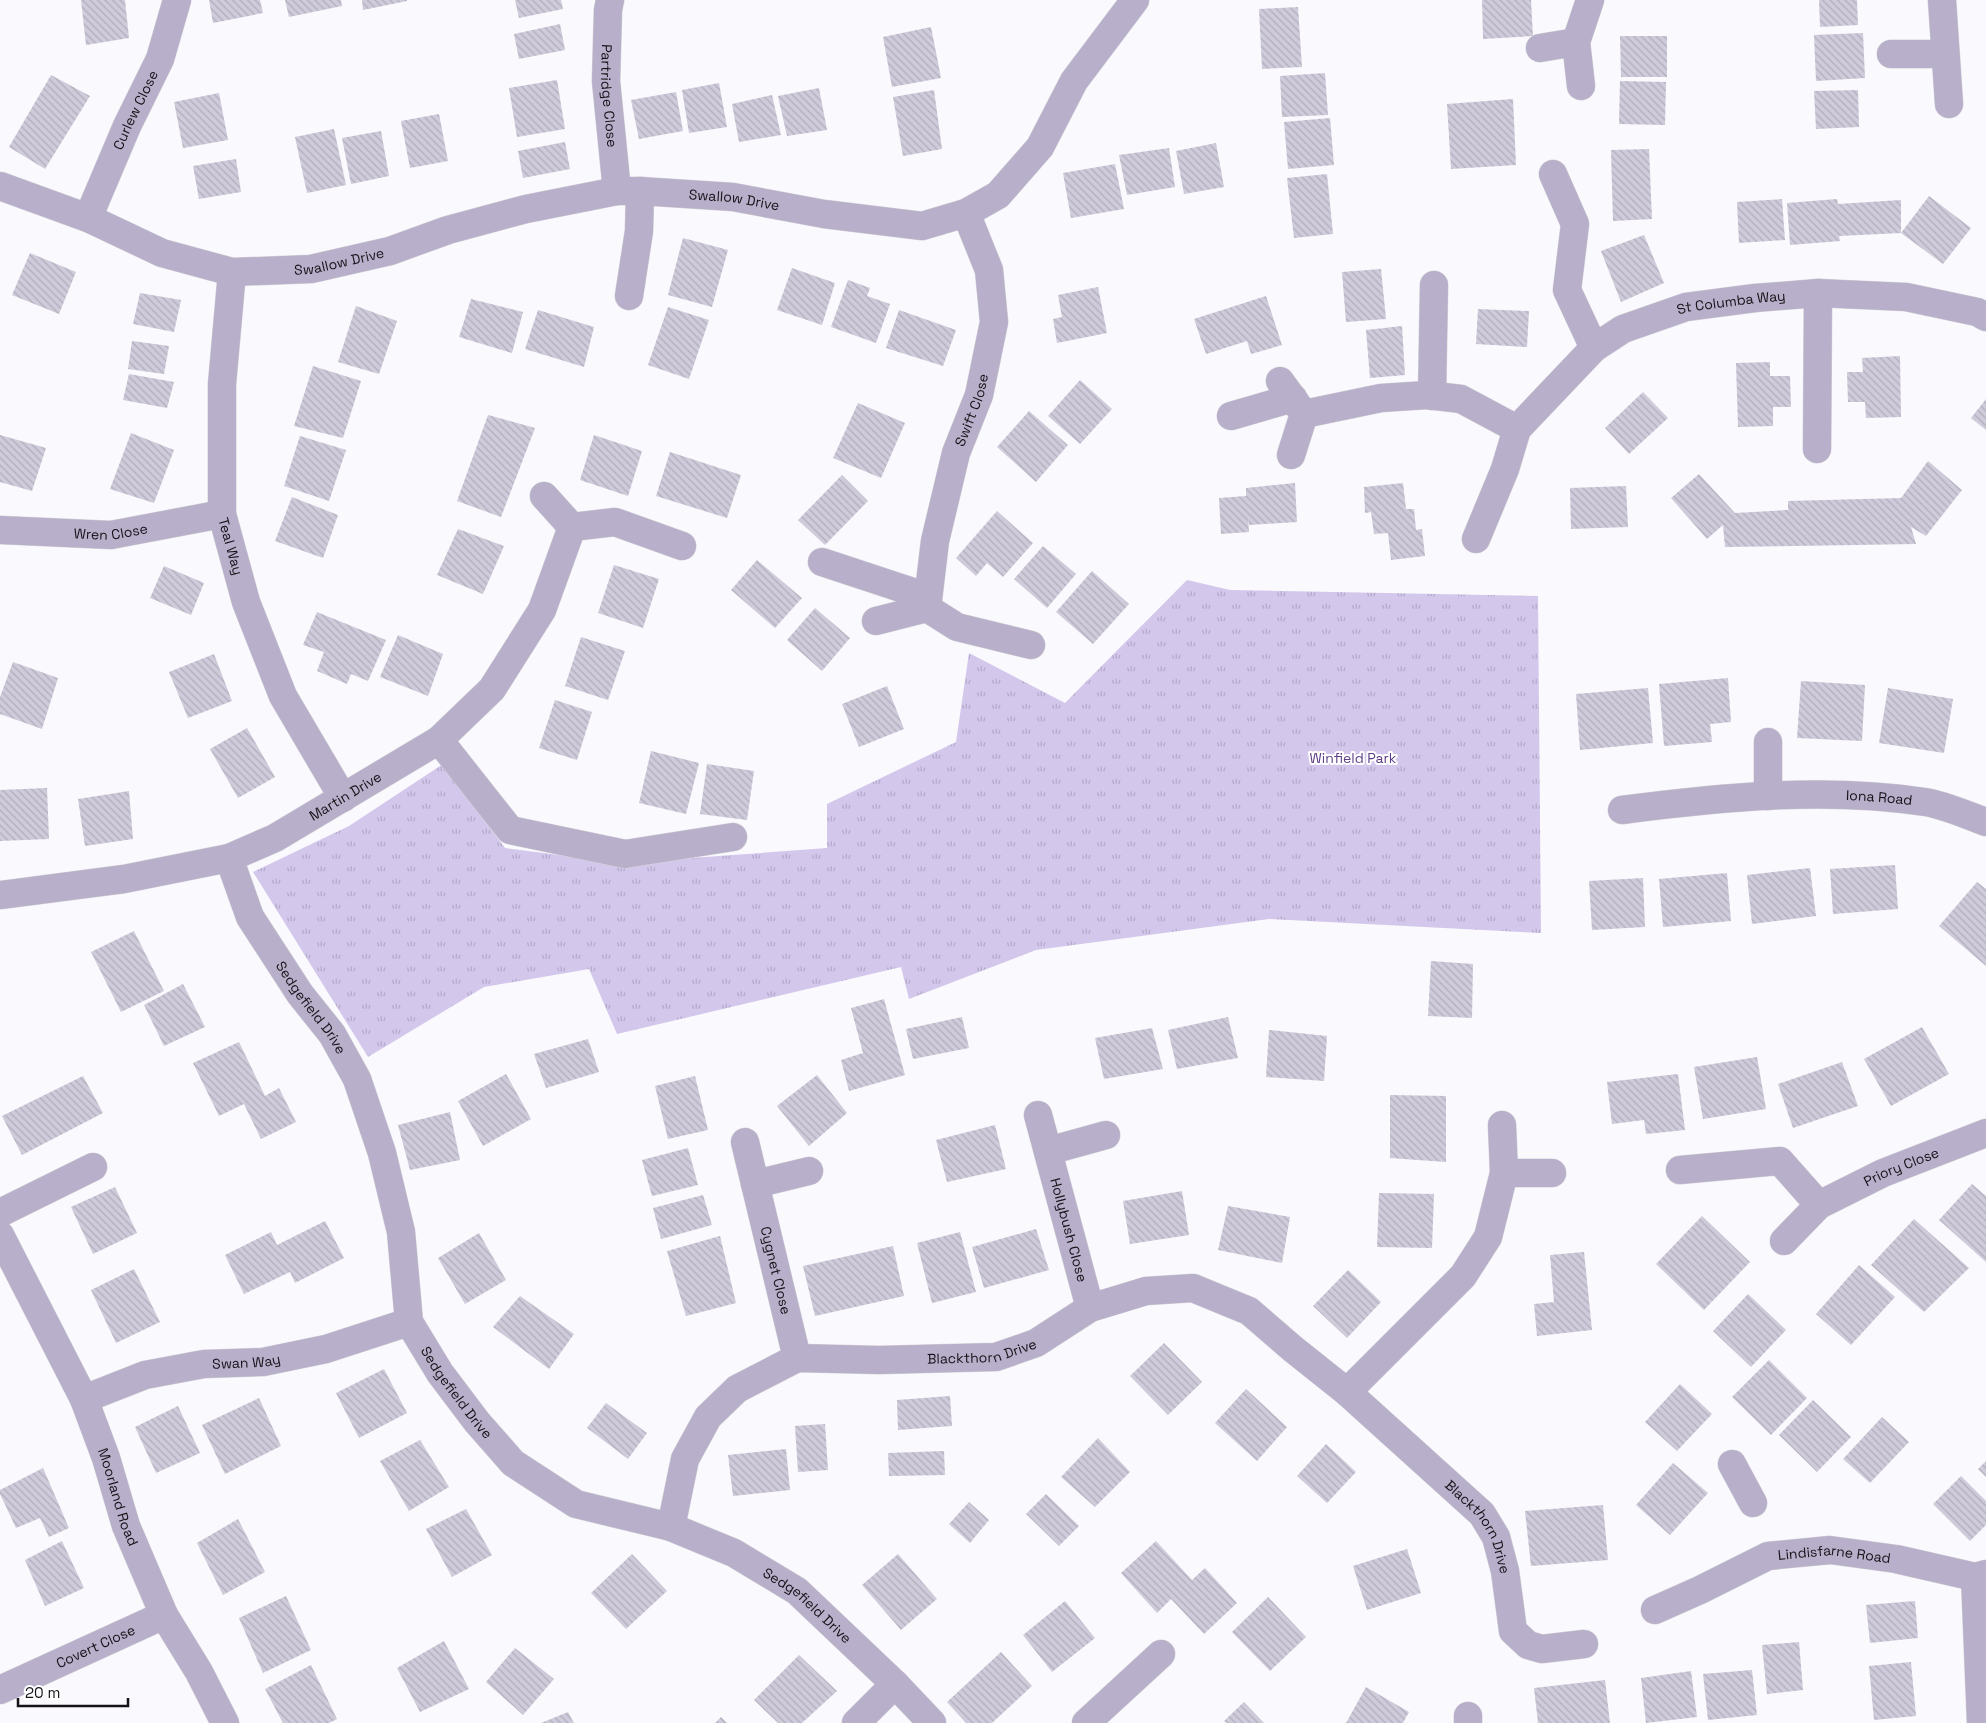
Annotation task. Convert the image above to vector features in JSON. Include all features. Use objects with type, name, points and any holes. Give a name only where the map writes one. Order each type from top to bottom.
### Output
[{"type":"street","name":"Curlew Close","points":[[88,218],[127,126],[160,59],[177,0]]},
{"type":"street","name":"Partridge Close","points":[[610,0],[606,81],[629,191],[640,231],[629,296]]},
{"type":"street","name":"Swallow Drive","points":[[232,272],[311,269],[390,251],[448,230],[526,209],[629,191],[733,197],[824,214],[922,226],[966,213],[998,195],[1040,147],[1074,81],[1135,0]]},
{"type":"street","points":[[1580,86],[1576,42],[1590,0]]},
{"type":"street","points":[[1942,0],[1949,104]]},
{"type":"street","points":[[1540,48],[1576,42]]},
{"type":"street","points":[[1890,54],[1946,54]]},
{"type":"street","points":[[1553,174],[1575,224],[1567,290],[1594,348]]},
{"type":"street","points":[[0,186],[88,218],[162,253],[232,272]]},
{"type":"street","name":"Swift Close","points":[[927,603],[936,541],[956,453],[979,394],[994,322],[989,270],[966,213]]},
{"type":"street","name":"Teal Way","points":[[232,272],[222,384],[222,514],[246,602],[283,696],[343,798]]},
{"type":"street","points":[[1432,396],[1434,285]]},
{"type":"street","points":[[1817,449],[1818,293]]},
{"type":"street","name":"St Columba Way","points":[[1476,539],[1498,487],[1517,429],[1594,348],[1623,329],[1686,307],[1755,298],[1818,293],[1906,297],[1977,312],[1986,317]]},
{"type":"street","points":[[1231,416],[1292,398],[1432,396],[1461,399],[1517,429]]},
{"type":"street","points":[[1291,455],[1292,398]]},
{"type":"street","points":[[544,496],[572,527],[615,522],[682,546]]},
{"type":"street","name":"Wren Close","points":[[0,530],[111,535],[222,514]]},
{"type":"street","name":"Martin Drive","points":[[0,895],[124,879],[229,858],[275,838],[439,740],[492,689],[542,610],[572,527]]},
{"type":"street","points":[[822,562],[927,603],[957,627],[1031,645]]},
{"type":"street","points":[[876,621],[927,603]]},
{"type":"street","points":[[439,740],[510,830],[625,854],[733,837]]},
{"type":"street","points":[[1768,742],[1768,796]]},
{"type":"street","name":"Iona Road","points":[[1622,810],[1768,796],[1846,795],[1926,802],[1986,822]]},
{"type":"street","name":"Sedgefield Drive","points":[[229,858],[250,917],[300,994],[332,1034],[357,1079],[382,1153],[401,1232],[409,1322],[440,1373],[472,1415],[513,1463],[576,1504],[671,1527],[734,1553],[797,1591],[932,1723]]},
{"type":"street","name":"Hollybush Close","points":[[1038,1115],[1090,1308]]},
{"type":"street","points":[[1347,1392],[1463,1276],[1488,1237],[1504,1174],[1502,1125]]},
{"type":"street","name":"Priory Close","points":[[1784,1241],[1819,1204],[1883,1173],[1986,1134]]},
{"type":"street","points":[[1048,1151],[1106,1135]]},
{"type":"street","name":"Cygnet Close","points":[[745,1142],[797,1358]]},
{"type":"street","points":[[1680,1170],[1780,1161],[1819,1204]]},
{"type":"street","points":[[0,1213],[93,1167]]},
{"type":"street","points":[[755,1184],[809,1172]]},
{"type":"street","points":[[1504,1174],[1552,1173]]},
{"type":"street","name":"Moorland Road","points":[[0,1235],[8,1272],[84,1399],[106,1458],[126,1526],[164,1615],[199,1672],[225,1723]]},
{"type":"street","name":"Blackthorn Drive","points":[[671,1527],[685,1459],[708,1417],[737,1389],[797,1358],[880,1360],[996,1357],[1036,1343],[1090,1308],[1146,1291],[1193,1288],[1249,1311],[1347,1392],[1482,1514],[1496,1536],[1505,1571],[1513,1631],[1528,1645],[1542,1649],[1584,1644]]},
{"type":"street","name":"Swan Way","points":[[84,1399],[145,1375],[204,1364],[263,1362],[326,1349],[409,1322]]},
{"type":"street","points":[[1732,1464],[1753,1503]]},
{"type":"street","name":"Lindisfarne Road","points":[[1655,1610],[1768,1556],[1830,1550],[1896,1559],[1981,1576],[1981,1723]]},
{"type":"street","name":"Covert Close","points":[[0,1690],[164,1615]]},
{"type":"street","points":[[1089,1722],[1161,1654]]},
{"type":"street","points":[[856,1723],[894,1684]]},
{"type":"green space","name":"Winfield Park","points":[[1187,580],[1230,590],[1538,596],[1541,933],[1269,919],[1036,950],[909,999],[901,967],[617,1034],[589,969],[484,987],[368,1057],[253,872],[349,826],[443,764],[505,848],[623,863],[827,848],[827,804],[956,742],[969,653],[1065,703]]},
{"type":"building","points":[[81,0],[125,0],[129,38],[86,45]]},
{"type":"building","points":[[209,0],[260,0],[263,13],[213,23]]},
{"type":"building","points":[[285,0],[341,0],[342,6],[289,17]]},
{"type":"building","points":[[362,0],[407,0],[407,1],[363,10]]},
{"type":"building","points":[[515,0],[561,0],[563,9],[519,18]]},
{"type":"building","points":[[1482,0],[1531,0],[1533,36],[1483,39]]},
{"type":"building","points":[[1819,0],[1857,0],[1858,25],[1820,27]]},
{"type":"building","points":[[1298,7],[1302,67],[1262,69],[1259,9]]},
{"type":"building","points":[[560,24],[565,50],[519,59],[514,34]]},
{"type":"building","points":[[931,27],[941,78],[892,87],[883,37]]},
{"type":"building","points":[[1863,33],[1865,78],[1816,81],[1814,35]]},
{"type":"building","points":[[1620,36],[1667,36],[1667,77],[1621,77]]},
{"type":"building","points":[[1325,73],[1328,115],[1282,117],[1280,76]]},
{"type":"building","points":[[51,75],[90,96],[45,169],[9,147]]},
{"type":"building","points":[[557,80],[565,129],[517,137],[509,88]]},
{"type":"building","points":[[1620,81],[1666,82],[1665,125],[1619,124]]},
{"type":"building","points":[[719,83],[727,127],[689,133],[682,90]]},
{"type":"building","points":[[819,88],[827,130],[787,136],[778,96]]},
{"type":"building","points":[[934,90],[942,149],[903,156],[893,97]]},
{"type":"building","points":[[1858,90],[1859,127],[1816,129],[1814,91]]},
{"type":"building","points":[[676,92],[683,131],[639,139],[631,100]]},
{"type":"building","points":[[219,93],[228,140],[183,148],[174,102]]},
{"type":"building","points":[[772,95],[781,135],[739,142],[732,104]]},
{"type":"building","points":[[1513,99],[1516,165],[1451,169],[1447,104]]},
{"type":"building","points":[[439,114],[448,161],[410,168],[401,121]]},
{"type":"building","points":[[1330,118],[1334,165],[1288,169],[1284,122]]},
{"type":"building","points":[[334,129],[346,185],[307,193],[295,137]]},
{"type":"building","points":[[381,131],[389,176],[351,184],[342,138]]},
{"type":"building","points":[[565,142],[570,169],[523,178],[518,151]]},
{"type":"building","points":[[1216,143],[1224,187],[1184,194],[1176,151]]},
{"type":"building","points":[[1169,148],[1175,187],[1127,195],[1119,155]]},
{"type":"building","points":[[1649,149],[1652,219],[1613,221],[1611,150]]},
{"type":"building","points":[[236,159],[241,192],[199,199],[193,166]]},
{"type":"building","points":[[1115,164],[1124,209],[1071,218],[1063,173]]},
{"type":"building","points":[[1327,174],[1333,234],[1294,238],[1287,178]]},
{"type":"building","points":[[1929,196],[1971,228],[1943,264],[1901,233]]},
{"type":"building","points":[[1782,199],[1785,240],[1739,243],[1737,202]]},
{"type":"building","points":[[1837,199],[1838,204],[1901,200],[1901,233],[1839,236],[1840,241],[1790,245],[1787,203]]},
{"type":"building","points":[[1644,235],[1664,283],[1621,302],[1601,251]]},
{"type":"building","points":[[683,238],[728,250],[712,307],[668,295]]},
{"type":"building","points":[[30,253],[76,272],[59,314],[12,295]]},
{"type":"building","points":[[792,268],[835,283],[822,325],[777,310]]},
{"type":"building","points":[[1381,269],[1386,319],[1346,322],[1342,272]]},
{"type":"building","points":[[848,280],[870,288],[867,296],[890,304],[876,343],[831,327]]},
{"type":"building","points":[[1098,287],[1107,333],[1057,343],[1053,319],[1062,317],[1058,295]]},
{"type":"building","points":[[140,293],[181,300],[174,332],[133,324]]},
{"type":"building","points":[[1266,296],[1282,345],[1251,354],[1247,341],[1206,354],[1194,319]]},
{"type":"building","points":[[471,299],[523,312],[512,353],[459,337]]},
{"type":"building","points":[[356,306],[397,321],[379,374],[338,362]]},
{"type":"building","points":[[668,307],[709,320],[689,379],[648,365]]},
{"type":"building","points":[[1478,309],[1529,311],[1527,347],[1476,344]]},
{"type":"building","points":[[538,310],[594,327],[584,367],[525,349]]},
{"type":"building","points":[[899,310],[956,330],[943,366],[886,348]]},
{"type":"building","points":[[1402,326],[1405,375],[1370,378],[1366,330]]},
{"type":"building","points":[[132,341],[169,346],[164,374],[128,369]]},
{"type":"building","points":[[1900,356],[1901,417],[1866,418],[1865,402],[1848,402],[1847,372],[1863,372],[1862,358]]},
{"type":"building","points":[[1770,362],[1770,376],[1790,376],[1791,407],[1773,407],[1773,426],[1738,427],[1736,363]]},
{"type":"building","points":[[313,366],[361,381],[343,438],[294,426]]},
{"type":"building","points":[[129,374],[174,382],[167,408],[123,400]]},
{"type":"building","points":[[1080,380],[1112,409],[1080,444],[1048,416]]},
{"type":"building","points":[[1643,392],[1668,418],[1629,454],[1605,428]]},
{"type":"building","points":[[1986,399],[1986,430],[1971,418]]},
{"type":"building","points":[[858,403],[905,423],[881,478],[833,458]]},
{"type":"building","points":[[1029,411],[1068,445],[1036,482],[997,447]]},
{"type":"building","points":[[488,415],[535,428],[501,517],[457,501]]},
{"type":"building","points":[[131,433],[174,450],[154,503],[110,489]]},
{"type":"building","points":[[0,435],[46,448],[32,491],[0,482]]},
{"type":"building","points":[[594,435],[642,451],[628,496],[580,480]]},
{"type":"building","points":[[300,436],[346,450],[329,501],[284,486]]},
{"type":"building","points":[[670,452],[741,475],[727,518],[656,496]]},
{"type":"building","points":[[1928,461],[1962,490],[1926,536],[1911,527],[1916,544],[1725,547],[1723,525],[1707,539],[1671,498],[1699,474],[1735,513],[1788,510],[1788,501],[1901,498]]},
{"type":"building","points":[[842,475],[868,501],[825,545],[798,520]]},
{"type":"building","points":[[1295,483],[1297,522],[1249,525],[1248,516],[1249,532],[1221,534],[1219,498],[1246,496],[1246,488]]},
{"type":"building","points":[[1403,483],[1406,509],[1414,509],[1416,530],[1422,529],[1425,556],[1391,560],[1388,533],[1374,534],[1371,512],[1365,513],[1364,487]]},
{"type":"building","points":[[1626,486],[1628,527],[1571,529],[1570,488]]},
{"type":"building","points":[[292,497],[338,515],[323,558],[275,541]]},
{"type":"building","points":[[997,511],[1033,543],[1003,577],[987,563],[976,576],[956,558]]},
{"type":"building","points":[[458,529],[504,546],[483,594],[437,575]]},
{"type":"building","points":[[1043,546],[1076,574],[1047,608],[1014,579]]},
{"type":"building","points":[[757,560],[802,598],[775,628],[731,590]]},
{"type":"building","points":[[614,565],[659,579],[643,628],[598,613]]},
{"type":"building","points":[[164,566],[204,583],[191,615],[150,598]]},
{"type":"building","points":[[1092,571],[1129,604],[1093,644],[1056,612]]},
{"type":"building","points":[[815,608],[850,638],[822,671],[787,640]]},
{"type":"building","points":[[317,612],[386,640],[368,681],[351,674],[347,684],[317,671],[324,652],[303,645]]},
{"type":"building","points":[[398,635],[443,654],[428,696],[380,677]]},
{"type":"building","points":[[581,637],[625,651],[608,700],[565,686]]},
{"type":"building","points":[[214,654],[232,701],[188,718],[169,672]]},
{"type":"building","points":[[13,662],[58,678],[42,729],[0,714],[0,697]]},
{"type":"building","points":[[1728,678],[1731,722],[1710,724],[1712,742],[1664,746],[1659,684]]},
{"type":"building","points":[[1801,681],[1865,685],[1862,741],[1797,738]]},
{"type":"building","points":[[887,686],[904,729],[859,747],[842,704]]},
{"type":"building","points":[[1648,688],[1653,743],[1580,750],[1576,694]]},
{"type":"building","points":[[1888,688],[1953,699],[1944,753],[1879,743]]},
{"type":"building","points":[[555,700],[592,712],[577,760],[539,748]]},
{"type":"building","points":[[247,728],[275,777],[238,798],[210,749]]},
{"type":"building","points":[[651,751],[699,763],[686,814],[639,803]]},
{"type":"building","points":[[707,764],[754,771],[747,820],[700,814]]},
{"type":"building","points":[[47,788],[49,839],[0,841],[0,790]]},
{"type":"building","points":[[129,791],[133,839],[85,846],[78,799]]},
{"type":"building","points":[[1895,865],[1898,909],[1833,914],[1830,869]]},
{"type":"building","points":[[1810,868],[1816,916],[1752,924],[1747,875]]},
{"type":"building","points":[[1727,873],[1731,921],[1663,927],[1659,879]]},
{"type":"building","points":[[1643,878],[1645,927],[1592,930],[1589,881]]},
{"type":"building","points":[[1977,882],[1986,889],[1986,966],[1939,926]]},
{"type":"building","points":[[134,931],[164,991],[121,1012],[91,952]]},
{"type":"building","points":[[1431,961],[1473,964],[1472,1018],[1428,1016]]},
{"type":"building","points":[[183,984],[205,1027],[164,1046],[144,1005]]},
{"type":"building","points":[[884,999],[905,1075],[849,1091],[841,1060],[863,1053],[851,1008]]},
{"type":"building","points":[[962,1017],[969,1048],[913,1059],[906,1029]]},
{"type":"building","points":[[1228,1017],[1238,1058],[1177,1069],[1168,1030]]},
{"type":"building","points":[[1922,1027],[1949,1074],[1891,1106],[1864,1059]]},
{"type":"building","points":[[1152,1028],[1163,1069],[1104,1079],[1095,1038]]},
{"type":"building","points":[[1269,1030],[1327,1036],[1324,1081],[1266,1077]]},
{"type":"building","points":[[588,1039],[599,1072],[546,1088],[534,1054]]},
{"type":"building","points":[[239,1042],[265,1096],[279,1088],[296,1122],[261,1139],[244,1104],[219,1116],[193,1063]]},
{"type":"building","points":[[1757,1057],[1766,1109],[1703,1119],[1694,1067]]},
{"type":"building","points":[[1842,1062],[1858,1106],[1793,1128],[1778,1084]]},
{"type":"building","points":[[506,1074],[531,1119],[483,1146],[458,1101]]},
{"type":"building","points":[[1678,1074],[1685,1130],[1646,1134],[1644,1120],[1612,1124],[1607,1082]]},
{"type":"building","points":[[817,1075],[847,1113],[809,1146],[777,1106]]},
{"type":"building","points":[[83,1076],[103,1113],[22,1155],[2,1116]]},
{"type":"building","points":[[695,1076],[708,1130],[668,1139],[655,1086]]},
{"type":"building","points":[[1390,1095],[1446,1096],[1446,1162],[1390,1158]]},
{"type":"building","points":[[450,1112],[460,1160],[410,1170],[398,1125]]},
{"type":"building","points":[[995,1125],[1006,1169],[947,1182],[936,1140]]},
{"type":"building","points":[[688,1148],[698,1185],[652,1196],[642,1160]]},
{"type":"building","points":[[1972,1184],[1986,1196],[1986,1262],[1939,1220]]},
{"type":"building","points":[[115,1187],[137,1233],[93,1254],[71,1207]]},
{"type":"building","points":[[1182,1191],[1189,1235],[1130,1244],[1123,1201]]},
{"type":"building","points":[[1379,1193],[1434,1194],[1432,1248],[1377,1247]]},
{"type":"building","points":[[703,1195],[712,1225],[661,1239],[653,1208]]},
{"type":"building","points":[[1228,1206],[1290,1217],[1282,1263],[1218,1250]]},
{"type":"building","points":[[1702,1216],[1750,1262],[1704,1310],[1656,1264]]},
{"type":"building","points":[[1914,1219],[1969,1268],[1924,1312],[1871,1265]]},
{"type":"building","points":[[325,1221],[344,1258],[295,1283],[290,1272],[244,1294],[225,1255],[271,1232],[277,1245]]},
{"type":"building","points":[[1036,1229],[1049,1270],[984,1288],[972,1247]]},
{"type":"building","points":[[960,1232],[976,1292],[932,1303],[917,1243]]},
{"type":"building","points":[[479,1233],[506,1280],[465,1304],[438,1258]]},
{"type":"building","points":[[720,1236],[736,1303],[686,1316],[667,1251]]},
{"type":"building","points":[[893,1246],[904,1296],[815,1316],[803,1266]]},
{"type":"building","points":[[1584,1252],[1592,1330],[1537,1336],[1534,1304],[1554,1302],[1550,1255]]},
{"type":"building","points":[[1859,1265],[1895,1297],[1851,1345],[1816,1314]]},
{"type":"building","points":[[134,1269],[160,1322],[116,1343],[91,1290]]},
{"type":"building","points":[[1348,1270],[1381,1302],[1347,1338],[1313,1306]]},
{"type":"building","points":[[1748,1294],[1786,1330],[1751,1367],[1713,1331]]},
{"type":"building","points":[[520,1296],[574,1334],[549,1369],[493,1327]]},
{"type":"building","points":[[1164,1343],[1202,1382],[1168,1415],[1130,1376]]},
{"type":"building","points":[[1769,1360],[1807,1398],[1771,1435],[1732,1397]]},
{"type":"building","points":[[384,1369],[407,1413],[359,1438],[336,1393]]},
{"type":"building","points":[[1680,1384],[1712,1414],[1677,1451],[1645,1422]]},
{"type":"building","points":[[1246,1389],[1287,1427],[1257,1461],[1215,1423]]},
{"type":"building","points":[[950,1396],[952,1426],[898,1430],[897,1400]]},
{"type":"building","points":[[259,1398],[281,1446],[225,1474],[202,1425]]},
{"type":"building","points":[[1813,1400],[1851,1437],[1817,1472],[1779,1435]]},
{"type":"building","points":[[606,1403],[647,1433],[628,1459],[587,1428]]},
{"type":"building","points":[[178,1406],[200,1453],[156,1473],[135,1427]]},
{"type":"building","points":[[1882,1417],[1909,1442],[1870,1483],[1843,1459]]},
{"type":"building","points":[[825,1424],[828,1470],[798,1472],[795,1426]]},
{"type":"building","points":[[1098,1438],[1130,1472],[1095,1507],[1061,1477]]},
{"type":"building","points":[[420,1440],[449,1487],[409,1511],[380,1461]]},
{"type":"building","points":[[1326,1444],[1356,1472],[1327,1503],[1297,1476]]},
{"type":"building","points":[[786,1449],[790,1490],[733,1496],[728,1455]]},
{"type":"building","points":[[944,1451],[945,1475],[889,1476],[888,1453]]},
{"type":"building","points":[[1986,1461],[1986,1477],[1978,1469]]},
{"type":"building","points":[[1673,1463],[1708,1493],[1670,1535],[1636,1505]]},
{"type":"building","points":[[43,1468],[69,1528],[49,1537],[40,1518],[16,1528],[0,1494],[0,1490]]},
{"type":"building","points":[[1961,1476],[1986,1501],[1986,1525],[1970,1541],[1933,1504]]},
{"type":"building","points":[[1046,1494],[1079,1526],[1059,1546],[1026,1514]]},
{"type":"building","points":[[969,1502],[989,1520],[970,1543],[949,1524]]},
{"type":"building","points":[[1603,1505],[1608,1560],[1531,1566],[1525,1511]]},
{"type":"building","points":[[466,1509],[492,1555],[452,1577],[426,1529]]},
{"type":"building","points":[[238,1519],[265,1572],[223,1595],[197,1543]]},
{"type":"building","points":[[62,1541],[84,1588],[45,1606],[25,1560]]},
{"type":"building","points":[[1156,1541],[1192,1580],[1205,1568],[1237,1603],[1204,1634],[1171,1599],[1157,1613],[1121,1573]]},
{"type":"building","points":[[1407,1549],[1421,1593],[1367,1610],[1353,1566]]},
{"type":"building","points":[[632,1554],[667,1591],[626,1629],[591,1593]]},
{"type":"building","points":[[898,1554],[937,1599],[901,1630],[862,1585]]},
{"type":"building","points":[[286,1596],[311,1650],[263,1673],[239,1618]]},
{"type":"building","points":[[1268,1597],[1306,1637],[1270,1671],[1232,1632]]},
{"type":"building","points":[[1065,1601],[1095,1638],[1052,1672],[1023,1635]]},
{"type":"building","points":[[1915,1601],[1918,1638],[1870,1643],[1866,1605]]},
{"type":"building","points":[[444,1641],[469,1689],[420,1712],[397,1668]]},
{"type":"building","points":[[1799,1642],[1803,1690],[1767,1694],[1762,1645]]},
{"type":"building","points":[[515,1648],[554,1679],[523,1715],[486,1682]]},
{"type":"building","points":[[1001,1652],[1032,1686],[992,1723],[966,1723],[947,1702]]},
{"type":"building","points":[[799,1655],[837,1691],[802,1723],[778,1723],[754,1700]]},
{"type":"building","points":[[1911,1662],[1916,1716],[1874,1720],[1869,1666]]},
{"type":"building","points":[[311,1665],[337,1719],[329,1723],[283,1723],[265,1689]]},
{"type":"building","points":[[1752,1670],[1757,1715],[1708,1720],[1703,1674]]},
{"type":"building","points":[[1691,1671],[1697,1717],[1646,1723],[1641,1678]]},
{"type":"building","points":[[1605,1680],[1610,1723],[1538,1723],[1534,1688]]},
{"type":"building","points":[[1366,1687],[1409,1712],[1403,1723],[1346,1723]]},
{"type":"building","points":[[1244,1702],[1264,1723],[1227,1723],[1224,1721]]},
{"type":"building","points":[[568,1712],[574,1723],[541,1723]]},
{"type":"building","points":[[721,1717],[727,1723],[715,1723]]}]
